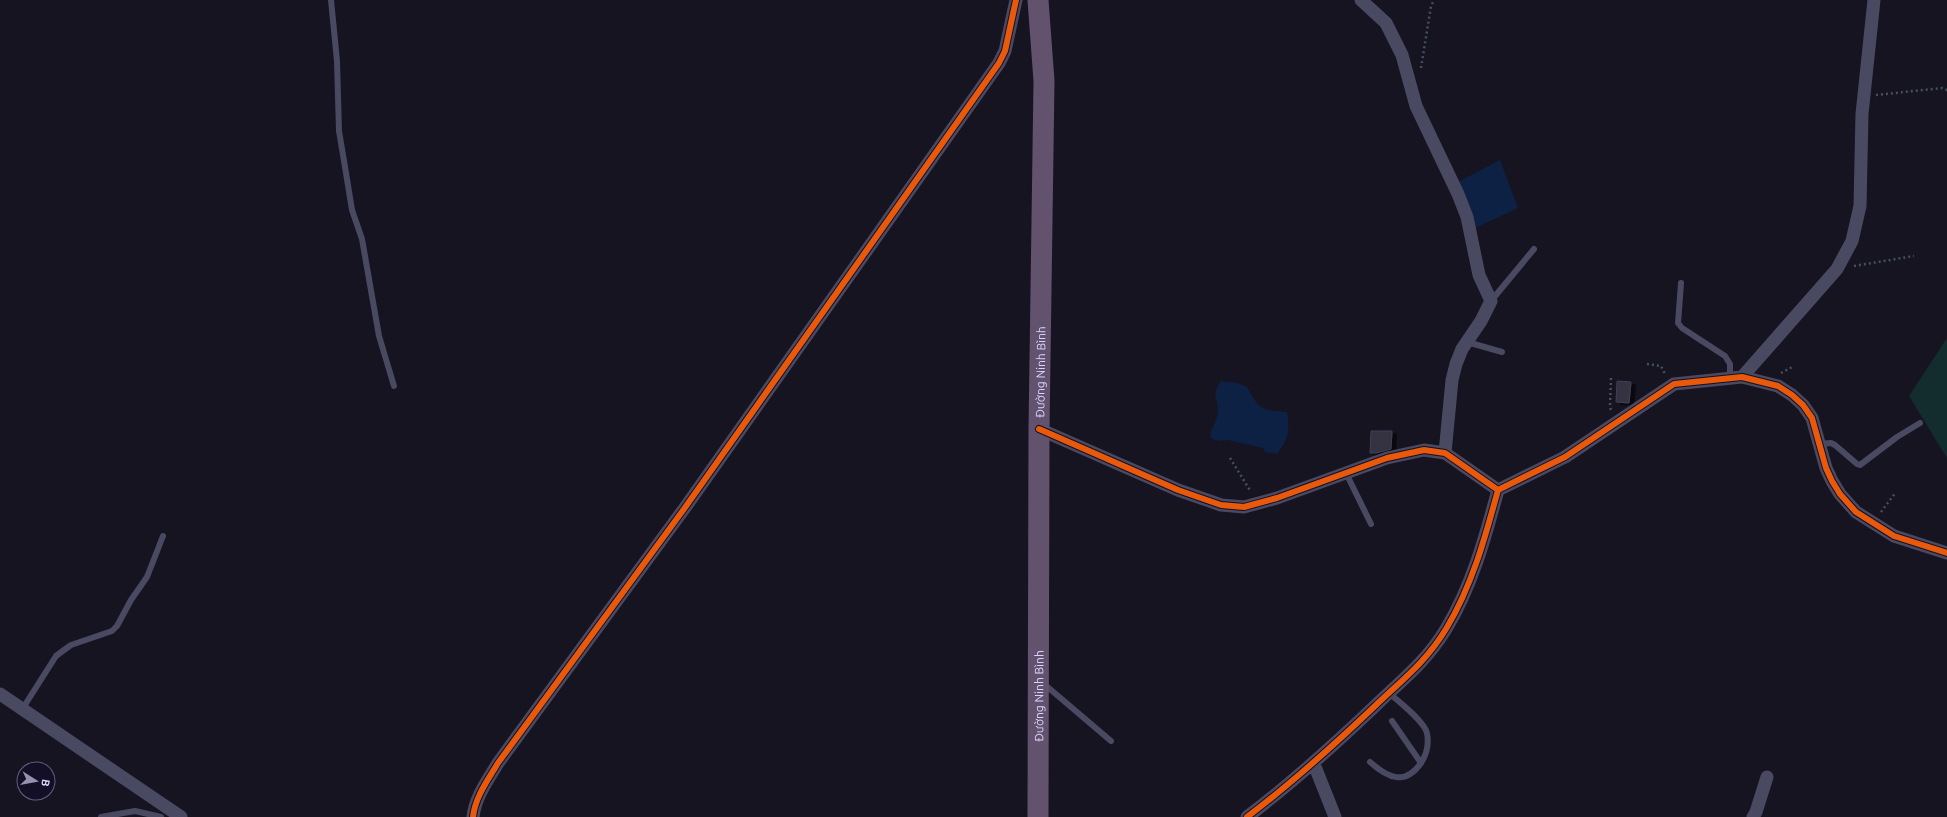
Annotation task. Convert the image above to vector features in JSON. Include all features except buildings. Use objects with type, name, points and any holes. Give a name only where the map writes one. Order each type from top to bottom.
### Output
[{"type":"highway","name":"Đường Ninh Bình","points":[[1038,0],[1044,81],[1039,429],[1038,817]]},
{"type":"street","points":[[473,817],[474,810],[483,787],[498,764],[689,502],[999,63],[1007,43],[1016,0]]},
{"type":"street","points":[[1361,0],[1386,23],[1402,55],[1416,106],[1465,211],[1479,274],[1491,301],[1481,321],[1466,342],[1456,364],[1452,380],[1445,452]]},
{"type":"street","points":[[1736,378],[1837,269],[1852,241],[1860,206],[1860,154],[1864,96],[1874,0]]},
{"type":"street","points":[[1246,817],[1314,764],[1419,666],[1435,646],[1455,612],[1481,553],[1498,490],[1565,457],[1669,386],[1683,382],[1736,378],[1778,386],[1792,394],[1803,405],[1812,418],[1826,468],[1840,494],[1856,512],[1894,536],[1947,553]]},
{"type":"street","points":[[1039,429],[1178,490],[1221,505],[1244,507],[1258,504],[1387,458],[1424,450],[1445,452],[1498,490]]},
{"type":"street","points":[[0,694],[23,708],[181,817]]},
{"type":"street","points":[[1314,764],[1335,817]]},
{"type":"street","points":[[1753,817],[1756,812],[1767,776]]},
{"type":"lane","points":[[330,0],[337,61],[339,132],[352,210],[362,238],[379,336],[394,386]]},
{"type":"lane","points":[[1491,301],[1534,249]]},
{"type":"lane","points":[[1681,283],[1678,323],[1682,328],[1725,356],[1736,378]]},
{"type":"lane","points":[[1466,342],[1502,352]]},
{"type":"lane","points":[[1819,444],[1831,443],[1835,445],[1860,465],[1897,436],[1920,423]]},
{"type":"lane","points":[[1346,473],[1371,524]]},
{"type":"lane","points":[[23,708],[56,656],[71,645],[112,631],[117,626],[131,600],[147,577],[163,536]]},
{"type":"lane","points":[[1038,679],[1111,741]]},
{"type":"lane","points":[[1370,762],[1384,773],[1402,778],[1411,775],[1427,754],[1427,732],[1420,722],[1390,692]]},
{"type":"lane","points":[[1392,721],[1421,762]]},
{"type":"lane","points":[[101,817],[135,811],[161,817]]},
{"type":"path","points":[[1420,72],[1431,6],[1434,0]]},
{"type":"path","points":[[1864,96],[1942,88],[1947,90]]},
{"type":"path","points":[[1844,258],[1851,265],[1856,266],[1914,256]]},
{"type":"path","points":[[1647,364],[1658,365],[1663,368],[1669,386]]},
{"type":"path","points":[[1611,378],[1610,406],[1615,423]]},
{"type":"path","points":[[1230,458],[1258,504]]},
{"type":"path","points":[[1873,522],[1896,492]]},
{"type":"green space","points":[[1947,338],[1947,458],[1909,396]]},
{"type":"water","points":[[1500,160],[1518,208],[1473,229],[1456,183]]},
{"type":"water","points":[[1221,381],[1237,383],[1247,387],[1258,405],[1266,409],[1287,412],[1288,434],[1277,454],[1265,452],[1263,448],[1228,440],[1220,441],[1212,439],[1210,433],[1216,421],[1218,412],[1215,393]]},
{"type":"cycle path","points":[[473,817],[479,796],[498,763],[684,509],[999,63],[1005,51],[1016,0]]},
{"type":"cycle path","points":[[1247,817],[1280,791],[1328,749],[1404,679],[1422,661],[1438,641],[1455,613],[1470,579],[1483,544],[1498,490],[1565,457],[1674,384],[1742,377],[1778,386],[1792,395],[1803,405],[1812,418],[1826,468],[1832,481],[1840,494],[1856,512],[1894,536],[1947,553]]},
{"type":"cycle path","points":[[1039,429],[1178,490],[1221,505],[1244,507],[1277,498],[1387,458],[1424,450],[1445,453],[1498,490]]}]
